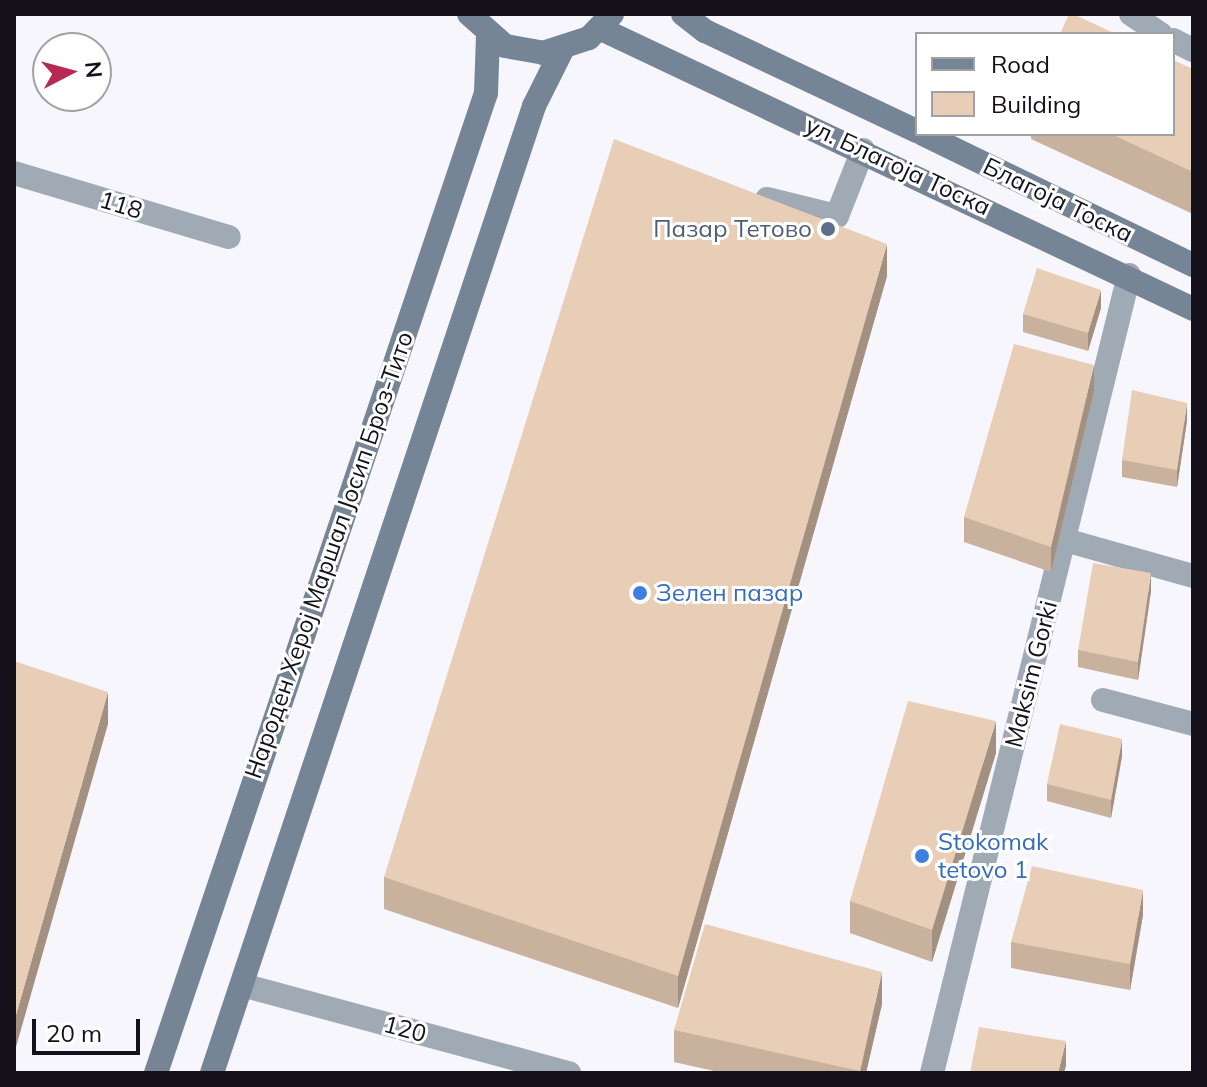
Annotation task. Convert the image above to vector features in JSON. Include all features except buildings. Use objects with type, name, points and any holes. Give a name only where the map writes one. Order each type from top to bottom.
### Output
[{"type":"main road","points":[[469,14],[488,36],[523,52],[562,50],[606,21]]},
{"type":"main road","points":[[683,14],[705,31],[915,130]]},
{"type":"main road","name":"ул. Благоја Тоска","points":[[606,21],[863,150],[1129,275],[1193,309]]},
{"type":"main road","name":"Народен Херој Маршал Јосип Броз-Тито","points":[[156,1073],[486,93],[488,36]]},
{"type":"main road","name":"Народен Херој Маршал Јосип Броз-Тито","points":[[212,1073],[534,106],[562,50]]},
{"type":"main road","name":"Благоја Тоска","points":[[927,136],[1193,265]]},
{"type":"street","points":[[1131,14],[1158,32]]},
{"type":"street","points":[[1175,41],[1193,50]]},
{"type":"street","points":[[767,199],[837,216],[863,150]]},
{"type":"street","name":"118","points":[[14,173],[229,237]]},
{"type":"street","name":"Maksim Gorki","points":[[932,1073],[1129,275]]},
{"type":"street","points":[[1065,540],[1193,576]]},
{"type":"street","points":[[1103,700],[1193,724]]},
{"type":"street","name":"120","points":[[242,985],[569,1073]]},
{"type":"place","name":"Пазар Тетово","points":[[828,229]]},
{"type":"place","name":"Зелен пазар","points":[[640,593]]},
{"type":"place","name":"Stokomak tetovo 1","points":[[922,856]]}]
